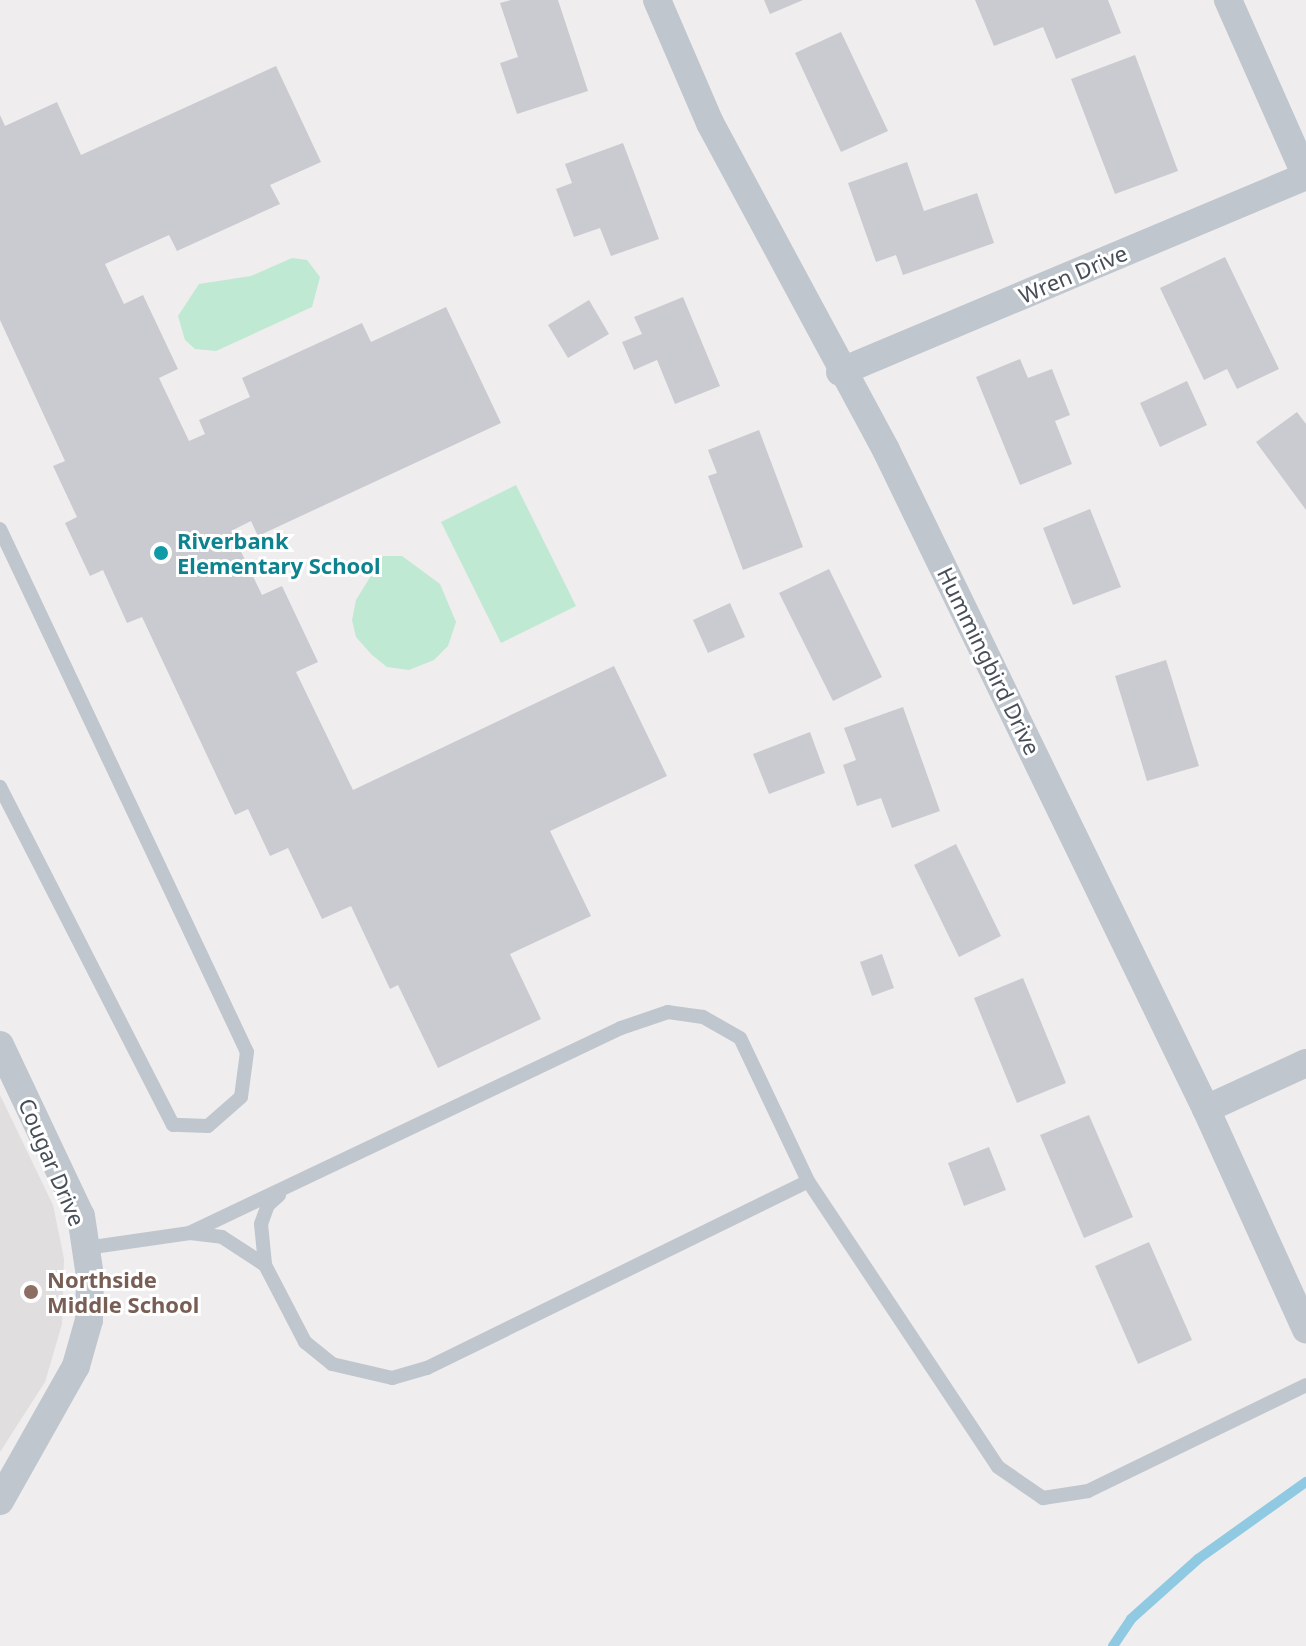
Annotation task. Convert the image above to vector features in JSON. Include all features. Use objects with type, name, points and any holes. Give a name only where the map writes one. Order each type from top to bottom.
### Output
[{"type":"street","name":"Hummingbird Drive","points":[[657,0],[710,123],[840,372],[886,450],[1206,1109],[1306,1329]]},
{"type":"street","points":[[1228,0],[1306,176]]},
{"type":"street","name":"Wren Drive","points":[[840,372],[1306,176]]},
{"type":"street","name":"Cougar Drive","points":[[0,1045],[8,1082],[81,1216],[86,1248],[89,1320],[76,1366],[0,1501]]},
{"type":"street","points":[[1206,1109],[1306,1063]]},
{"type":"lane","points":[[0,529],[247,1052],[241,1097],[208,1126],[173,1125],[0,787]]},
{"type":"lane","points":[[190,1233],[621,1028],[668,1012],[703,1017],[740,1038],[808,1181],[998,1467],[1043,1498],[1088,1491],[1306,1385]]},
{"type":"lane","points":[[288,1187],[268,1205],[261,1224],[265,1265],[305,1342],[332,1364],[392,1378],[427,1368],[808,1181]]},
{"type":"lane","points":[[86,1248],[190,1233],[222,1237],[265,1265]]},
{"type":"shaded area","name":"Northside Middle School","points":[[0,1095],[53,1205],[64,1259],[62,1324],[45,1382],[0,1452]]},
{"type":"green space","points":[[292,258],[307,260],[320,277],[312,307],[216,351],[195,349],[185,340],[178,316],[199,284],[251,276]]},
{"type":"green space","points":[[516,485],[576,606],[501,643],[441,522]]},
{"type":"green space","points":[[383,556],[402,556],[440,584],[456,622],[448,646],[434,660],[409,670],[387,667],[372,655],[356,637],[352,620],[356,600]]},
{"type":"building","points":[[511,0],[558,0],[588,91],[517,114],[500,63],[518,57],[500,3]]},
{"type":"building","points":[[764,0],[803,0],[770,14]]},
{"type":"building","points":[[975,0],[1108,0],[1121,33],[1056,59],[1043,27],[994,46]]},
{"type":"building","points":[[841,32],[888,131],[841,152],[795,53]]},
{"type":"building","points":[[1135,55],[1178,171],[1115,194],[1071,79]]},
{"type":"building","name":"Riverbank Elementary School","points":[[276,66],[321,162],[270,185],[280,204],[177,251],[169,235],[105,264],[124,304],[143,295],[178,369],[159,378],[189,441],[205,434],[199,420],[250,397],[242,378],[362,323],[371,342],[446,307],[501,423],[258,536],[251,521],[231,531],[262,595],[282,586],[318,662],[296,672],[353,790],[614,666],[667,776],[550,831],[591,916],[510,954],[541,1019],[438,1068],[398,985],[390,989],[351,906],[322,919],[288,848],[270,856],[248,809],[235,815],[142,617],[127,623],[103,570],[90,576],[65,523],[77,517],[53,466],[65,461],[0,320],[0,115],[5,126],[57,102],[81,155]]},
{"type":"building","points":[[623,143],[659,239],[611,256],[600,228],[574,237],[556,189],[572,183],[565,164]]},
{"type":"building","points":[[907,162],[924,211],[977,193],[994,243],[903,275],[896,255],[876,262],[848,183]]},
{"type":"building","points":[[1225,257],[1279,369],[1237,389],[1227,369],[1204,380],[1160,288]]},
{"type":"building","points":[[683,297],[720,386],[675,404],[657,360],[634,370],[622,342],[642,334],[634,317]]},
{"type":"building","points":[[589,300],[609,334],[568,358],[548,325]]},
{"type":"building","points":[[1020,359],[1028,378],[1052,369],[1070,415],[1055,421],[1072,464],[1020,485],[976,377]]},
{"type":"building","points":[[1187,381],[1207,425],[1160,447],[1140,403]]},
{"type":"building","points":[[1297,412],[1306,424],[1306,510],[1256,442]]},
{"type":"building","points":[[759,430],[803,547],[743,570],[708,476],[717,473],[708,450]]},
{"type":"building","points":[[1090,509],[1121,587],[1073,605],[1043,528]]},
{"type":"building","points":[[829,569],[882,677],[833,701],[779,593]]},
{"type":"building","points":[[730,603],[745,637],[708,653],[693,620]]},
{"type":"building","points":[[1166,660],[1199,766],[1147,781],[1115,676]]},
{"type":"building","points":[[903,707],[940,811],[892,828],[881,798],[857,806],[843,765],[856,760],[844,728]]},
{"type":"building","points":[[810,732],[825,773],[769,794],[753,754]]},
{"type":"building","points":[[956,844],[1001,936],[959,957],[914,865]]},
{"type":"building","points":[[882,954],[894,988],[872,996],[860,962]]},
{"type":"building","points":[[1023,978],[1066,1083],[1017,1103],[974,998]]},
{"type":"building","points":[[1089,1115],[1133,1217],[1084,1238],[1040,1135]]},
{"type":"building","points":[[989,1147],[1006,1190],[964,1206],[948,1163]]},
{"type":"building","points":[[1149,1242],[1192,1340],[1138,1364],[1095,1266]]},
{"type":"waterway","points":[[1113,1646],[1131,1619],[1198,1559],[1306,1482]]},
{"type":"place","name":"Riverbank Elementary School","points":[[161,553]]},
{"type":"place","name":"Northside Middle School","points":[[31,1292]]}]
